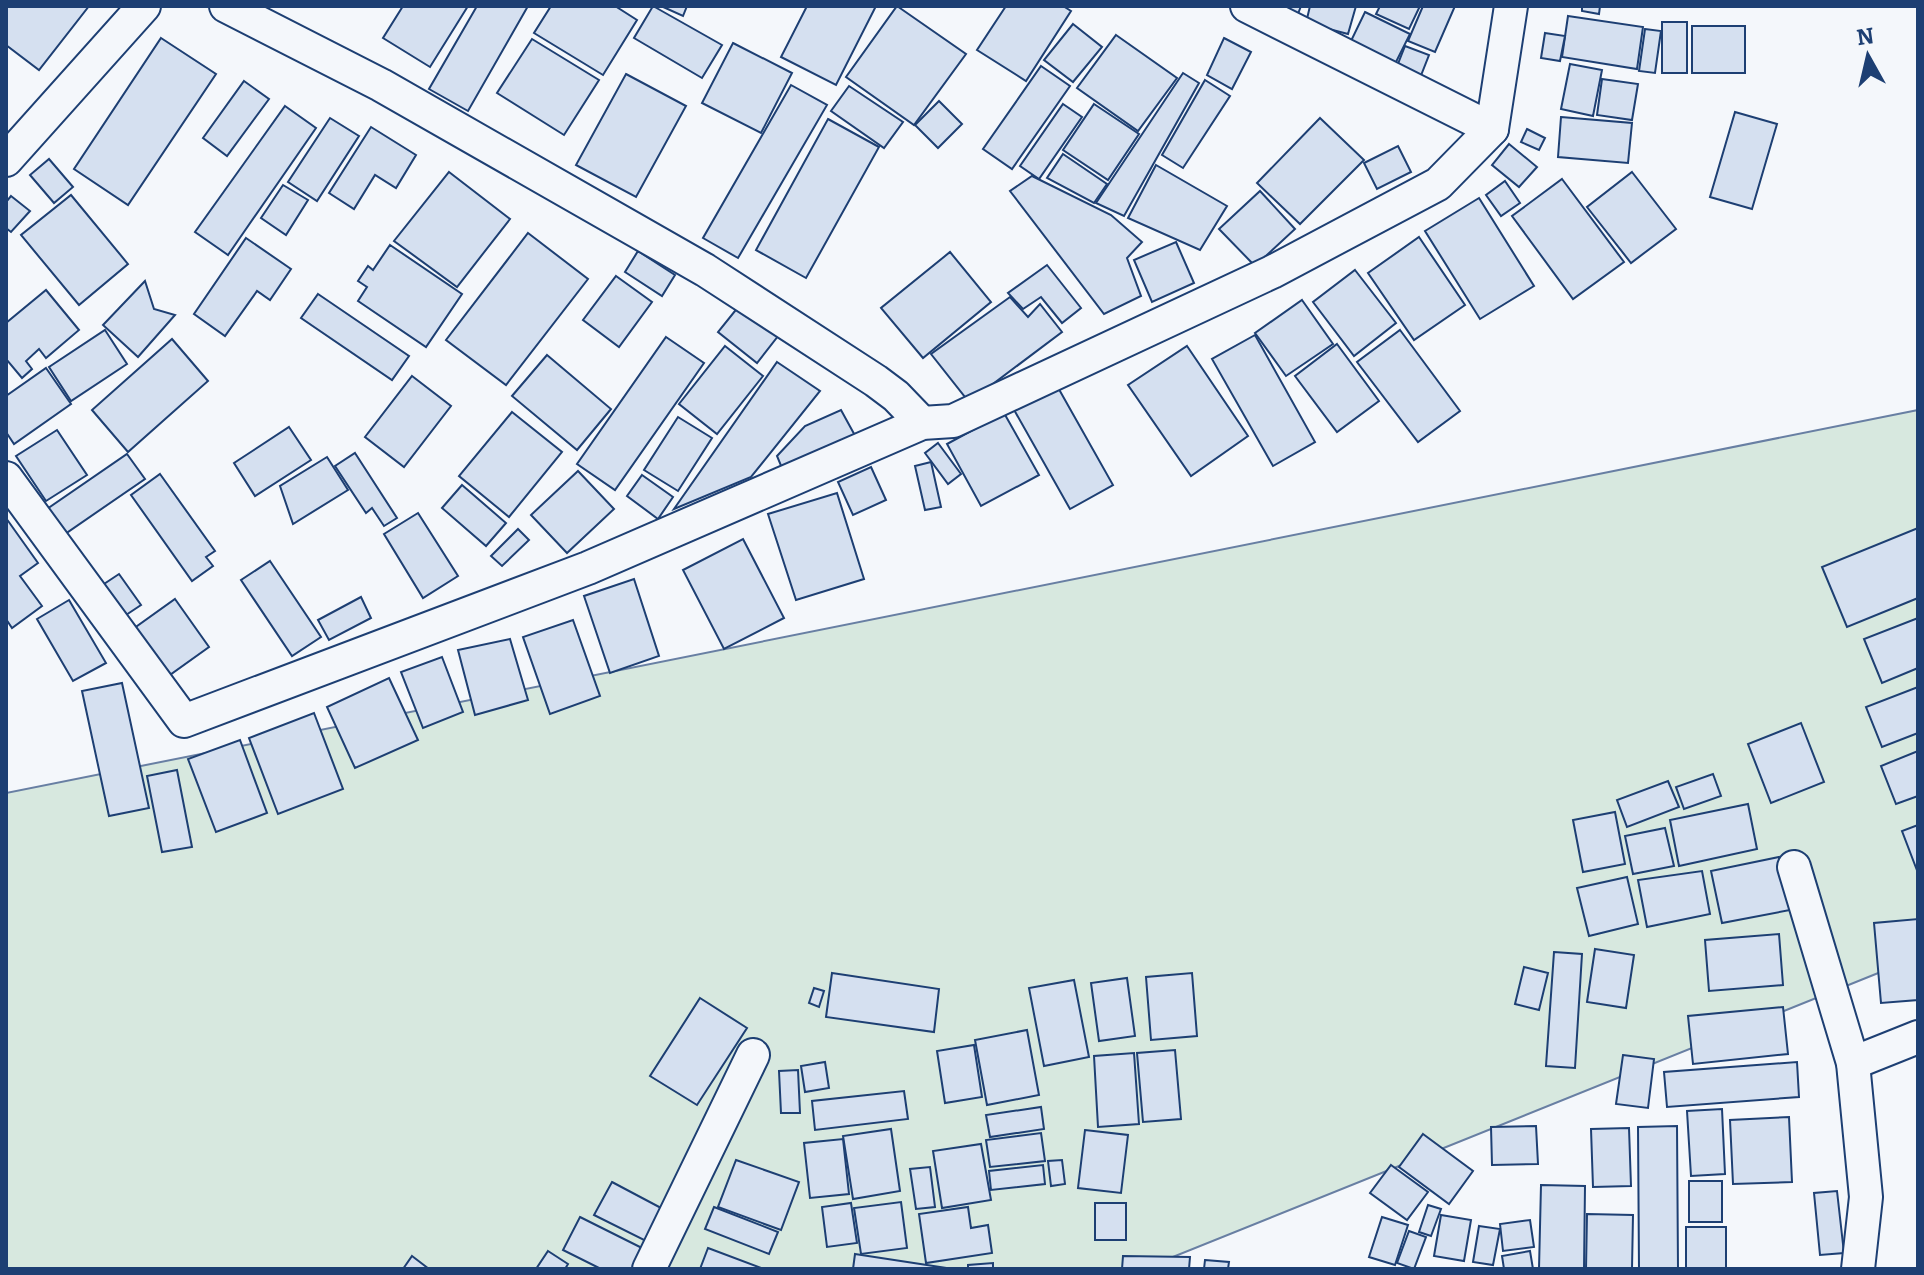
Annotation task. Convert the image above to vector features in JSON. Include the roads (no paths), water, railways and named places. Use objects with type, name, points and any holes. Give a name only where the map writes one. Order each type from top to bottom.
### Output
[{"type":"street","points":[[6,160],[144,6]]},
{"type":"street","points":[[226,6],[381,85],[705,270],[876,381],[896,396],[922,423]]},
{"type":"street","points":[[1247,6],[1492,129]]},
{"type":"street","points":[[6,478],[184,721],[588,568],[922,423],[953,421],[1272,272],[1438,184],[1492,129],[1511,6]]},
{"type":"street","points":[[1794,867],[1853,1063],[1866,1197],[1858,1269]]},
{"type":"street","points":[[1853,1063],[1918,1037]]},
{"type":"street","points":[[649,1269],[753,1055]]}]
